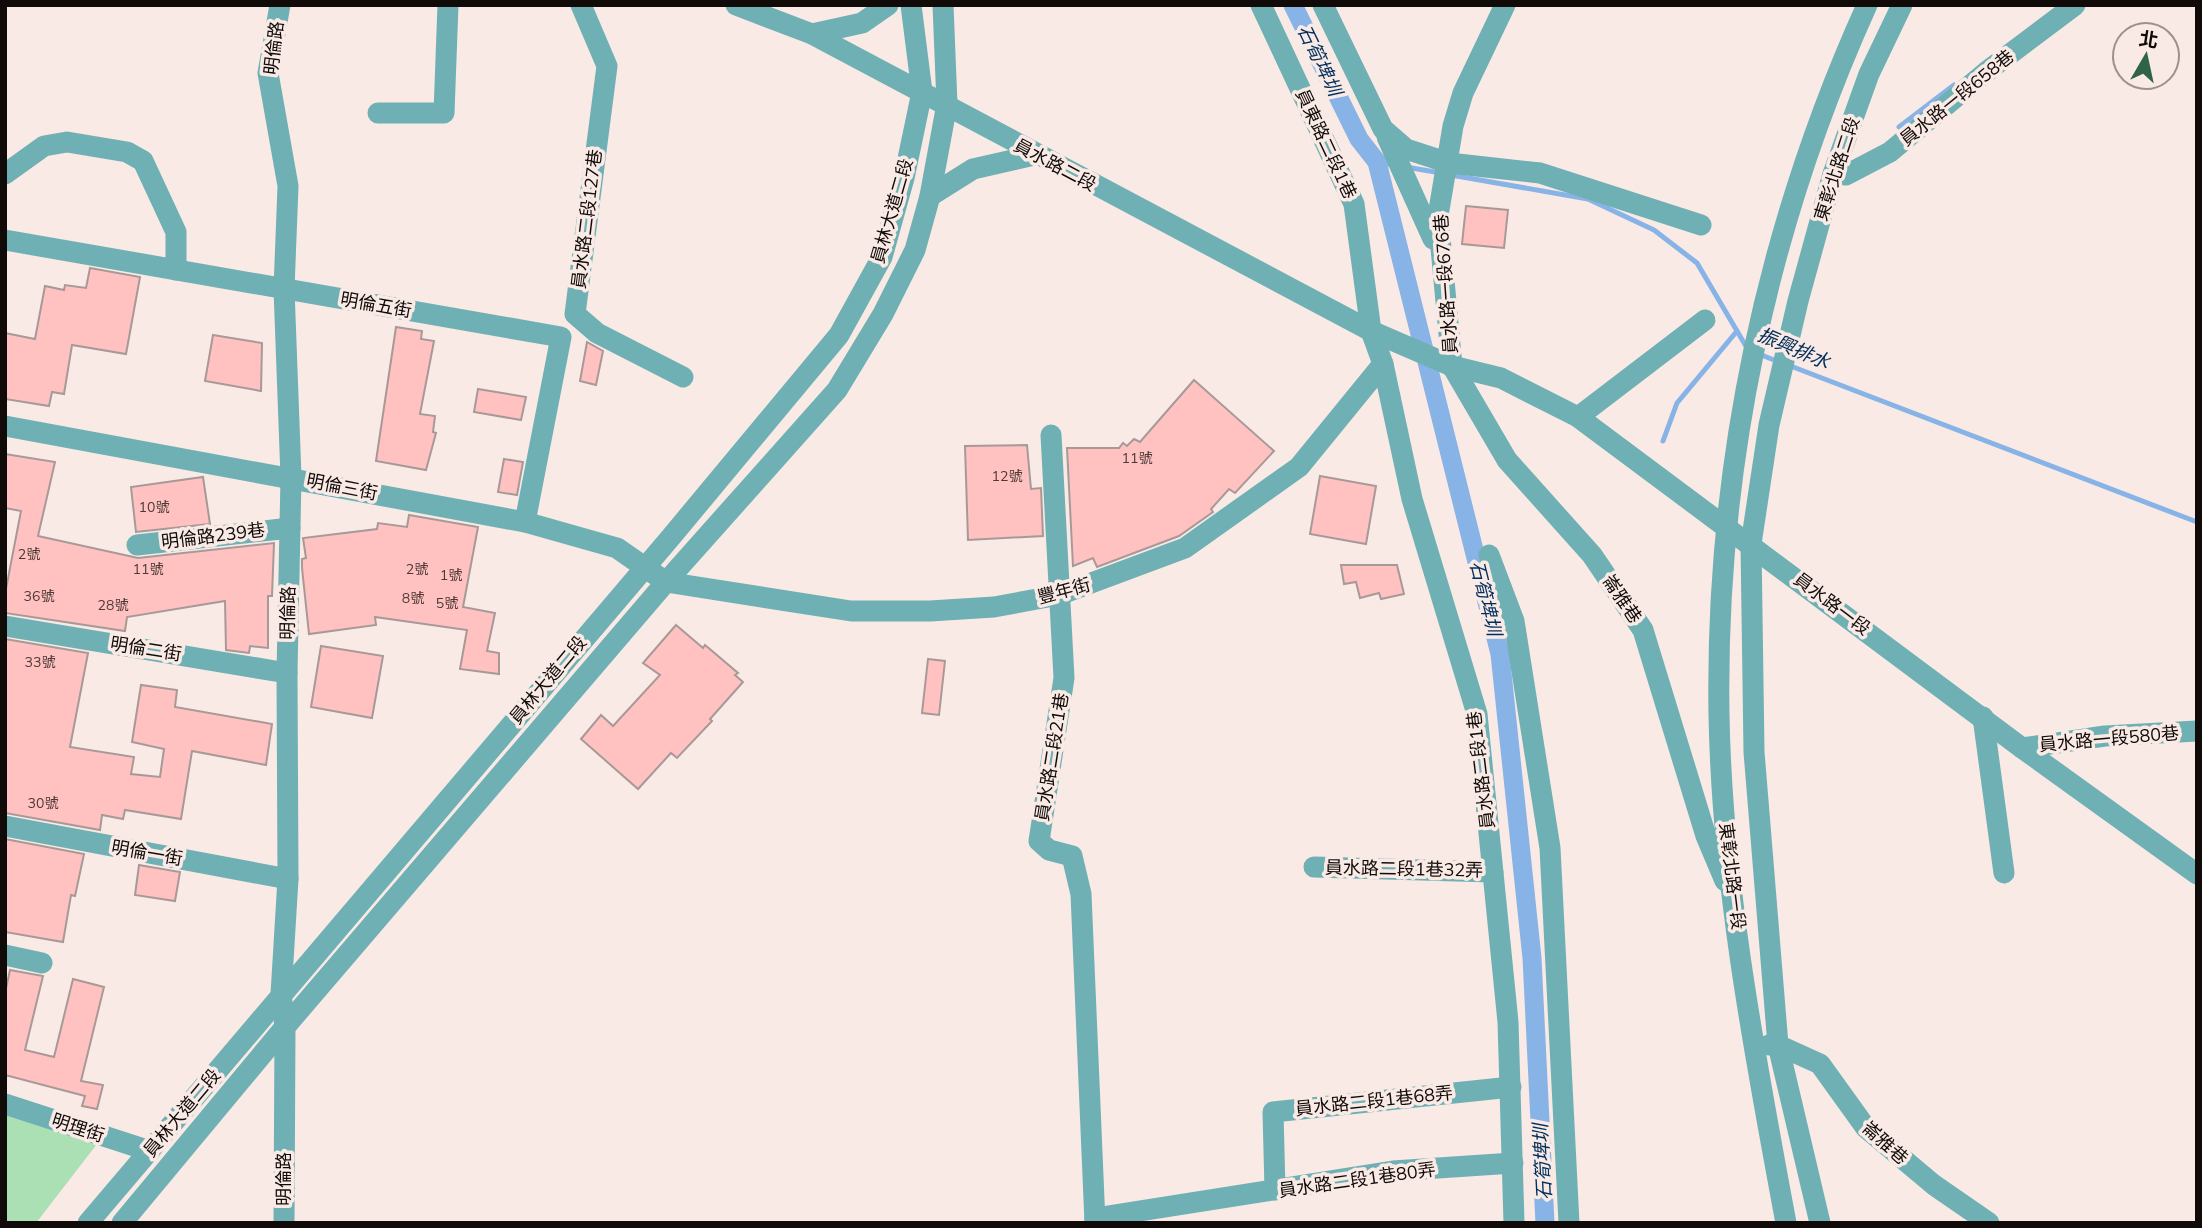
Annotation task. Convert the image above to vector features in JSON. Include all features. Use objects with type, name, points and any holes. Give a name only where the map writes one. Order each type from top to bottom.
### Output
[{"type":"street","name":"明倫路","points":[[280,5],[268,73],[288,186],[284,289],[291,477],[287,673],[288,879],[281,994],[285,1027],[284,1223]]},
{"type":"street","points":[[379,113],[444,113],[448,5]]},
{"type":"street","name":"員水路二段127巷","points":[[581,5],[607,66],[575,314],[582,320]]},
{"type":"street","name":"員水路二段","points":[[736,5],[812,34],[947,104],[1034,155],[1371,331],[1452,366]]},
{"type":"street","points":[[812,34],[862,23],[888,5]]},
{"type":"street","name":"員林大道二段","points":[[88,1223],[839,335],[882,257],[904,178],[922,92],[911,5]]},
{"type":"street","name":"員林大道二段","points":[[122,1223],[285,1027],[667,582],[837,390],[883,314],[915,250],[930,196],[947,104],[943,5]]},
{"type":"street","name":"員東路二段1巷","points":[[1261,5],[1354,204],[1371,331]]},
{"type":"street","name":"員水路一段676巷","points":[[1323,5],[1383,129],[1431,216],[1441,261],[1452,366]]},
{"type":"street","name":"員水路一段676巷","points":[[1431,216],[1449,163],[1453,125],[1463,93],[1505,5]]},
{"type":"street","name":"東彰北路二段","points":[[1725,526],[1739,419],[1757,334],[1798,184],[1838,70],[1867,5]]},
{"type":"street","name":"東彰北路二段","points":[[1751,544],[1769,425],[1833,174],[1869,74],[1902,5]]},
{"type":"street","name":"員水路一段658巷","points":[[1833,174],[1846,175],[1890,152],[1986,72],[2076,5]]},
{"type":"street","points":[[1383,129],[1406,149],[1449,163],[1540,173],[1701,225]]},
{"type":"street","points":[[5,174],[44,146],[67,142],[127,152],[143,162],[176,232],[176,271]]},
{"type":"street","points":[[930,196],[973,169],[1034,155]]},
{"type":"street","name":"明倫五街","points":[[5,240],[561,337]]},
{"type":"street","points":[[524,522],[561,337],[582,320],[597,333],[683,377]]},
{"type":"street","points":[[1578,417],[1704,320]]},
{"type":"street","name":"員水路二段1巷","points":[[1371,331],[1383,364],[1412,499],[1477,714],[1508,1023],[1514,1223]]},
{"type":"street","name":"豐年街","points":[[667,582],[851,611],[930,611],[994,607],[1059,596],[1185,548],[1299,467],[1383,364]]},
{"type":"street","name":"員水路一段","points":[[1452,366],[1501,378],[1578,417],[2022,748],[2197,874]]},
{"type":"street","name":"崙雅巷","points":[[1452,366],[1507,460],[1592,555],[1643,630],[1706,836],[1736,909]]},
{"type":"street","name":"明倫三街","points":[[5,426],[524,522],[617,548],[667,582]]},
{"type":"street","name":"員水路二段21巷","points":[[1051,435],[1064,678],[1039,841],[1049,850],[1072,856],[1081,894],[1095,1220]]},
{"type":"street","name":"東彰北路一段","points":[[1725,526],[1719,714],[1724,818],[1753,1044],[1786,1223]]},
{"type":"street","name":"明倫路239巷","points":[[137,545],[290,528]]},
{"type":"street","name":"東彰北路一段","points":[[1751,544],[1754,752],[1778,1045],[1820,1223]]},
{"type":"street","points":[[1489,555],[1514,621],[1550,848],[1569,1223]]},
{"type":"street","name":"明倫二街","points":[[5,626],[287,673]]},
{"type":"street","points":[[1983,717],[2004,873]]},
{"type":"street","name":"員水路一段580巷","points":[[2022,748],[2105,736],[2197,732]]},
{"type":"street","name":"明倫一街","points":[[5,826],[288,879]]},
{"type":"street","name":"員水路二段1巷32弄","points":[[1314,867],[1493,872]]},
{"type":"street","points":[[5,955],[42,963]]},
{"type":"street","name":"崙雅巷","points":[[1753,1044],[1778,1045],[1820,1064],[1866,1128],[1934,1185],[1989,1223]]},
{"type":"street","name":"員水路二段1巷68弄","points":[[1275,1190],[1273,1112],[1511,1087]]},
{"type":"street","name":"明理街","points":[[5,1104],[150,1151]]},
{"type":"street","name":"員水路二段1巷80弄","points":[[1095,1220],[1201,1212],[1275,1190],[1393,1171],[1513,1163]]},
{"type":"green space","points":[[5,1111],[97,1144],[36,1223],[5,1223]]},
{"type":"building","points":[[1466,206],[1508,210],[1504,248],[1462,244]]},
{"type":"building","points":[[90,268],[140,277],[126,354],[72,345],[64,394],[52,392],[49,406],[5,399],[5,333],[35,339],[45,286],[64,290],[65,285],[86,288]]},
{"type":"building","points":[[396,327],[422,331],[421,339],[434,341],[420,414],[435,416],[433,432],[436,433],[426,470],[376,461]]},
{"type":"building","points":[[213,335],[262,343],[261,391],[205,381]]},
{"type":"building","points":[[587,342],[603,351],[596,385],[580,381]]},
{"type":"building","points":[[1194,380],[1274,451],[1235,493],[1229,489],[1211,509],[1213,512],[1179,536],[1097,567],[1093,558],[1073,566],[1067,448],[1119,448],[1123,443],[1127,446],[1134,439],[1140,442]]},
{"type":"building","points":[[478,389],[526,397],[521,420],[474,412]]},
{"type":"building","points":[[1027,445],[1031,489],[1041,488],[1043,536],[968,540],[965,446]]},
{"type":"building","points":[[5,454],[55,462],[38,536],[138,558],[274,543],[272,596],[268,596],[268,648],[250,646],[249,653],[226,650],[225,601],[127,617],[125,631],[5,613],[5,594],[21,511],[5,508]]},
{"type":"building","points":[[504,459],[523,462],[517,495],[498,492]]},
{"type":"building","points":[[1320,476],[1376,486],[1366,544],[1310,534]]},
{"type":"building","points":[[203,477],[210,524],[136,532],[131,487]]},
{"type":"building","points":[[409,515],[478,527],[463,607],[495,613],[487,651],[499,653],[499,674],[460,669],[467,630],[375,617],[376,625],[309,634],[302,568],[302,559],[306,558],[303,538],[377,529],[378,523],[407,527]]},
{"type":"building","points":[[1341,565],[1397,565],[1404,594],[1381,599],[1379,593],[1360,598],[1356,582],[1344,584]]},
{"type":"building","points":[[676,625],[738,673],[735,675],[743,682],[710,719],[712,721],[677,758],[671,753],[638,789],[581,739],[601,715],[613,726],[660,675],[643,663]]},
{"type":"building","points":[[5,639],[88,653],[70,747],[134,757],[131,774],[160,777],[164,749],[132,742],[141,685],[177,690],[175,707],[272,724],[266,765],[192,751],[181,819],[125,810],[123,819],[102,815],[100,830],[5,813]]},
{"type":"building","points":[[321,646],[383,656],[372,718],[311,707]]},
{"type":"building","points":[[928,659],[945,661],[939,715],[922,713]]},
{"type":"building","points":[[5,839],[84,854],[75,896],[71,895],[63,942],[5,932]]},
{"type":"building","points":[[139,865],[180,872],[175,901],[135,895]]},
{"type":"building","points":[[10,970],[43,976],[25,1050],[54,1057],[73,979],[104,987],[81,1081],[103,1085],[97,1109],[82,1106],[85,1096],[5,1075],[5,993]]},
{"type":"waterway","name":"石筍埤圳","points":[[1293,5],[1359,139],[1377,162],[1500,654],[1532,958],[1545,1223]]},
{"type":"waterway","points":[[1899,127],[1954,85]]},
{"type":"waterway","name":"振興排水","points":[[1377,162],[1393,165]]},
{"type":"waterway","name":"振興排水","points":[[1406,167],[1441,173]]},
{"type":"waterway","name":"振興排水","points":[[1451,175],[1588,199],[1654,230],[1697,263],[1747,348]]},
{"type":"waterway","points":[[1663,441],[1677,403],[1737,331]]},
{"type":"waterway","name":"振興排水","points":[[1759,354],[1779,362]]},
{"type":"waterway","name":"振興排水","points":[[1788,365],[2197,522]]}]
